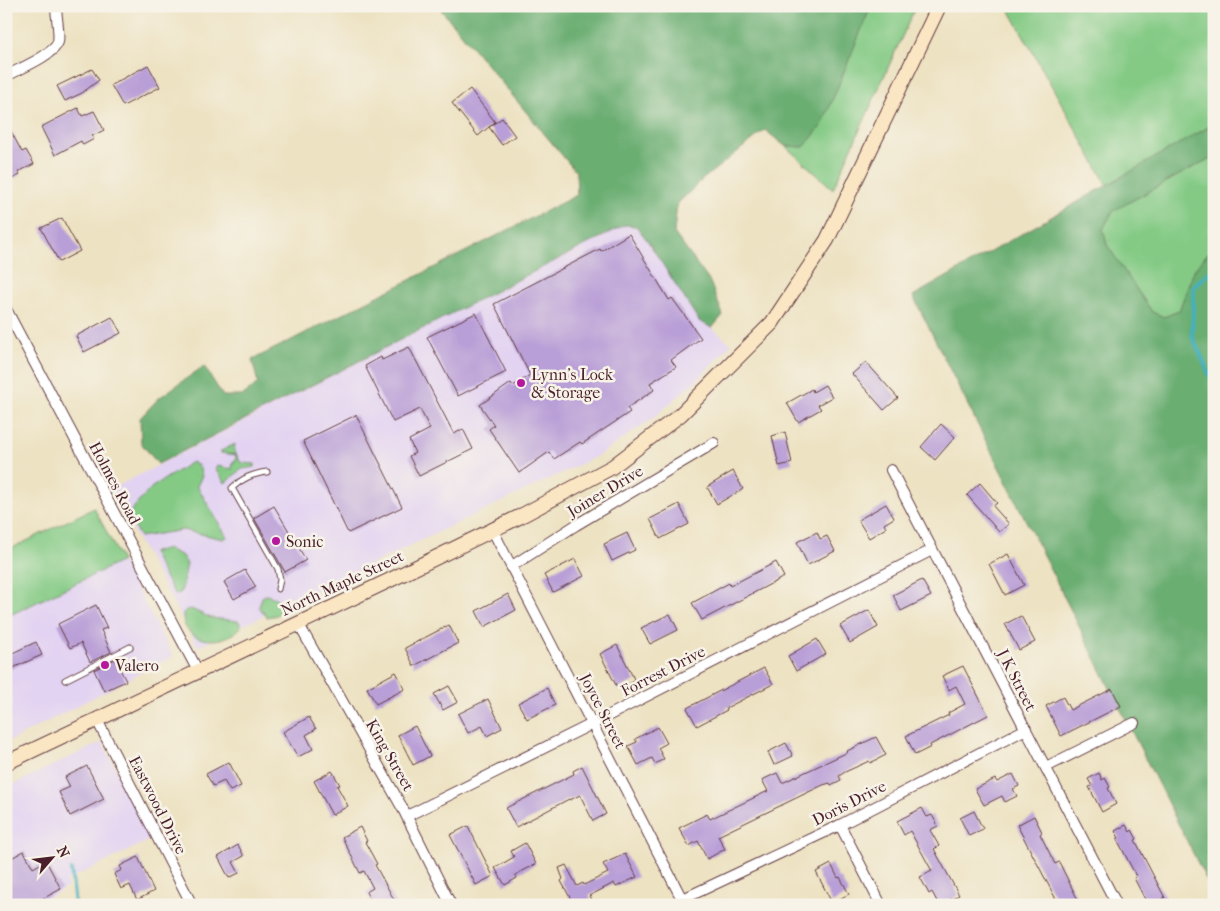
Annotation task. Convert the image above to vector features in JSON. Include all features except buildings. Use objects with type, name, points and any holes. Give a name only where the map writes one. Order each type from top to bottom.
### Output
[{"type":"main road","name":"North Maple Street","points":[[6,763],[493,531],[612,467],[680,415],[772,323],[827,240],[939,6]]},
{"type":"street","points":[[6,76],[46,55],[54,48],[58,42],[56,6]]},
{"type":"street","name":"Holmes Road","points":[[6,309],[198,671]]},
{"type":"street","name":"Joiner Drive","points":[[512,566],[576,525],[714,443]]},
{"type":"street","name":"J K Street","points":[[891,470],[1117,905]]},
{"type":"street","name":"Joyce Street","points":[[493,531],[684,902]]},
{"type":"street","name":"Forrest Drive","points":[[407,816],[592,724],[932,550]]},
{"type":"street","name":"King Street","points":[[298,623],[407,816],[451,905]]},
{"type":"street","name":"Eastwood Drive","points":[[97,720],[192,905]]},
{"type":"street","points":[[1046,767],[1134,722]]},
{"type":"street","name":"Doris Drive","points":[[684,902],[840,826],[1026,729]]},
{"type":"street","points":[[840,826],[881,905]]},
{"type":"lane","points":[[267,472],[254,473],[232,488],[278,569],[280,580],[278,589]]},
{"type":"lane","points":[[65,680],[130,647]]},
{"type":"shaded area","points":[[625,225],[635,226],[647,240],[699,321],[712,328],[731,344],[700,377],[653,418],[599,455],[198,647],[110,490]]},
{"type":"shaded area","points":[[122,561],[173,656],[6,743],[6,617]]},
{"type":"shaded area","points":[[102,742],[152,839],[66,881],[68,887],[34,905],[6,905],[6,788]]},
{"type":"green space","points":[[438,6],[871,6],[822,125],[804,147],[785,146],[765,130],[703,179],[677,204],[674,233],[710,282],[723,315],[712,328],[699,321],[636,226],[625,225],[158,464],[141,443],[140,418],[159,398],[204,366],[223,396],[242,396],[258,383],[252,360],[577,195],[576,172]]},
{"type":"green space","points":[[871,6],[916,6],[833,189],[785,146],[804,147],[822,125]]},
{"type":"green space","points":[[1007,6],[1209,6],[1214,15],[1214,124],[1107,185]]},
{"type":"green space","points":[[1214,124],[1214,156],[1113,211],[1103,229],[1107,245],[1152,312],[1164,317],[1179,311],[1194,270],[1214,246],[1214,895],[913,296]]},
{"type":"green space","points":[[1214,156],[1214,246],[1194,270],[1179,311],[1164,317],[1152,312],[1107,245],[1103,229],[1113,211]]},
{"type":"green space","points":[[235,444],[234,450],[241,463],[255,464],[255,467],[242,469],[225,483],[215,468],[217,466],[232,469],[233,461],[236,461],[236,455],[221,453],[221,451]]},
{"type":"green space","points":[[192,462],[199,466],[202,476],[197,486],[227,537],[223,539],[183,530],[140,537],[127,515],[152,487]]},
{"type":"green space","points":[[94,508],[122,561],[6,617],[6,551]]},
{"type":"green space","points":[[168,549],[182,556],[187,564],[182,588],[180,593],[175,595],[152,553]]},
{"type":"green space","points":[[266,595],[275,598],[281,603],[283,609],[277,615],[267,617],[259,607],[262,597]]},
{"type":"green space","points":[[191,609],[211,618],[239,621],[241,627],[225,638],[205,640],[196,637],[189,632],[184,624],[183,613]]},
{"type":"waterway","points":[[1214,268],[1194,286],[1192,336],[1214,385]]},
{"type":"waterway","points":[[71,870],[75,905]]},
{"type":"place","name":"Lynn’s Lock & Storage","points":[[521,383]]},
{"type":"place","name":"Sonic","points":[[276,541]]},
{"type":"place","name":"Valero","points":[[105,665]]}]
